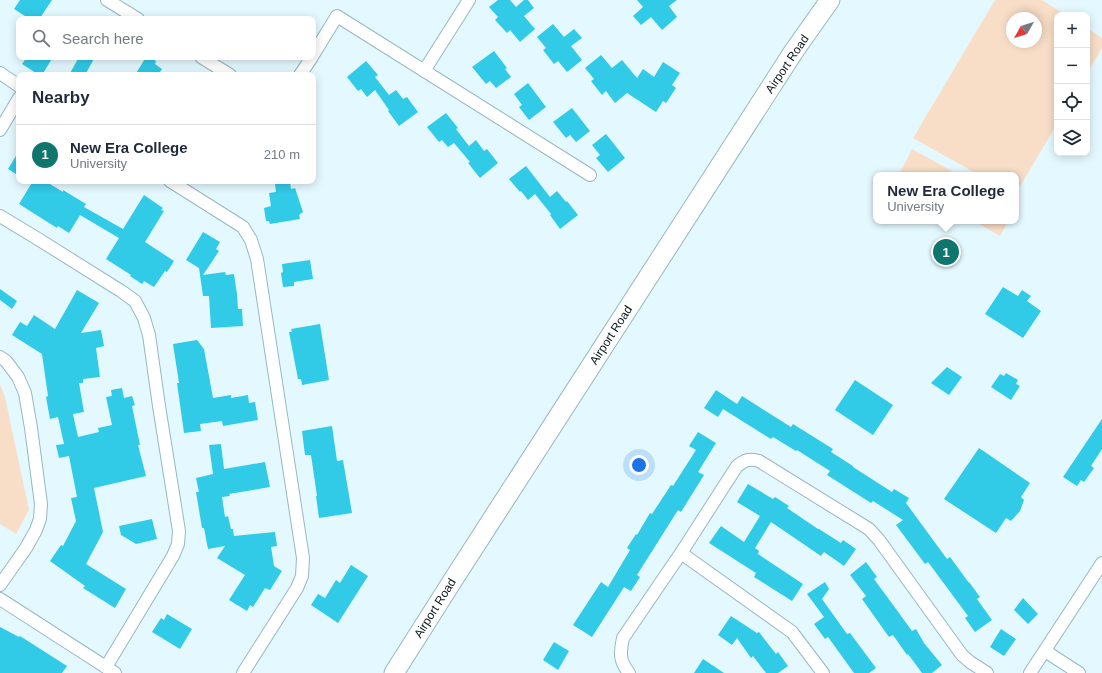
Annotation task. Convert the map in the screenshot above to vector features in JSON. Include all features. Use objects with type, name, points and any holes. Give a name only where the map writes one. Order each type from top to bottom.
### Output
[{"type":"main road","points":[[794,51],[819,0]]},
{"type":"main road","name":"Airport Road","points":[[394,673],[794,51],[830,0]]},
{"type":"street","points":[[107,0],[133,16]]},
{"type":"street","points":[[424,71],[469,0]]},
{"type":"street","points":[[316,50],[338,16],[590,175]]},
{"type":"street","points":[[206,60],[225,72]]},
{"type":"street","points":[[302,72],[309,60]]},
{"type":"street","points":[[0,73],[16,84]]},
{"type":"street","points":[[0,130],[16,103]]},
{"type":"street","points":[[175,184],[243,227],[252,240],[257,259],[302,550],[302,576],[297,588],[243,673]]},
{"type":"street","points":[[0,216],[135,301],[144,318],[149,335],[178,531],[178,544],[173,556],[110,670],[0,599]]},
{"type":"street","points":[[0,357],[6,361],[18,377],[25,393],[41,504],[40,519],[36,530],[26,548],[0,585]]},
{"type":"street","points":[[629,673],[624,666],[620,652],[623,638],[737,466],[744,461],[752,459],[759,461],[869,529],[879,540],[962,655],[987,673]]},
{"type":"street","points":[[681,552],[792,632],[824,673]]},
{"type":"street","points":[[1030,673],[1102,563]]},
{"type":"street","points":[[1045,651],[1078,673]]},
{"type":"shaded area","points":[[995,0],[1042,0],[1061,12],[1054,12],[1054,129],[1019,188],[1019,172],[974,172],[913,138]]},
{"type":"shaded area","points":[[1090,30],[1102,38],[1102,48],[1090,69]]},
{"type":"shaded area","points":[[912,149],[954,172],[900,172]]},
{"type":"shaded area","points":[[979,224],[1006,224],[1000,236]]},
{"type":"shaded area","points":[[0,384],[5,397],[29,510],[16,534],[0,524]]},
{"type":"building","points":[[20,0],[52,0],[41,16],[25,16],[14,9]]},
{"type":"building","points":[[498,0],[510,0],[516,7],[524,0],[528,0],[534,8],[524,16],[535,29],[520,42],[510,30],[507,33],[495,20],[498,17],[489,7]]},
{"type":"building","points":[[637,0],[677,0],[669,6],[677,17],[662,30],[651,17],[641,25],[633,16],[643,7]]},
{"type":"building","points":[[553,24],[564,37],[574,29],[582,38],[571,46],[582,60],[567,72],[558,61],[554,64],[543,50],[546,48],[537,37]]},
{"type":"building","points":[[494,51],[507,68],[505,69],[511,77],[496,88],[490,81],[486,84],[472,67]]},
{"type":"building","points":[[601,55],[612,68],[622,60],[637,78],[643,69],[654,77],[663,62],[680,73],[672,85],[676,88],[666,103],[663,101],[656,112],[627,93],[615,103],[606,91],[602,95],[591,81],[594,79],[585,68]]},
{"type":"building","points":[[25,60],[51,60],[44,72],[34,72],[22,64]]},
{"type":"building","points":[[77,60],[93,60],[87,72],[71,72]]},
{"type":"building","points":[[144,60],[154,60],[156,61],[155,64],[162,69],[160,72],[137,72]]},
{"type":"building","points":[[366,61],[378,75],[375,77],[389,95],[396,90],[403,99],[407,97],[418,112],[399,126],[375,90],[367,97],[361,89],[358,91],[347,77]]},
{"type":"building","points":[[528,83],[546,107],[529,120],[519,107],[522,105],[514,94]]},
{"type":"building","points":[[572,108],[590,131],[576,142],[570,135],[566,138],[553,122]]},
{"type":"building","points":[[446,113],[458,128],[456,129],[469,146],[476,140],[484,151],[487,149],[498,163],[480,178],[468,163],[470,162],[454,143],[448,147],[442,140],[439,142],[427,127]]},
{"type":"building","points":[[606,134],[625,158],[608,172],[596,158],[600,155],[592,145]]},
{"type":"building","points":[[16,156],[16,174],[8,169]]},
{"type":"building","points":[[526,166],[550,197],[557,191],[578,215],[560,229],[550,215],[551,214],[535,194],[528,200],[509,179]]},
{"type":"building","points":[[31,184],[50,184],[86,204],[84,207],[123,229],[144,195],[163,208],[161,210],[164,211],[145,242],[174,261],[154,287],[144,281],[142,284],[106,259],[119,238],[80,215],[69,233],[58,226],[57,228],[19,204]]},
{"type":"building","points":[[275,184],[290,184],[291,189],[295,188],[303,212],[299,215],[300,219],[270,224],[269,221],[266,221],[264,208],[271,206],[269,193],[276,192]]},
{"type":"building","points":[[203,232],[220,242],[216,249],[219,251],[203,275],[225,272],[226,275],[234,274],[238,309],[242,309],[243,326],[211,328],[209,296],[203,296],[199,268],[186,260]]},
{"type":"building","points":[[310,260],[313,279],[294,282],[294,286],[283,287],[281,273],[283,272],[282,264]]},
{"type":"building","points":[[1003,287],[1018,296],[1022,290],[1031,296],[1027,301],[1041,311],[1023,338],[985,314]]},
{"type":"building","points":[[0,289],[17,301],[12,309],[0,300]]},
{"type":"building","points":[[77,290],[99,303],[81,333],[101,330],[104,346],[96,348],[100,377],[83,379],[83,383],[79,383],[84,412],[73,414],[78,437],[99,432],[98,428],[112,425],[106,397],[112,396],[111,390],[122,388],[124,398],[132,396],[135,405],[132,406],[140,445],[138,445],[146,476],[94,488],[103,532],[86,564],[126,589],[115,608],[83,588],[85,586],[50,561],[61,545],[63,546],[76,521],[71,498],[77,497],[69,456],[59,458],[56,445],[64,444],[58,417],[50,419],[46,397],[48,396],[42,354],[12,335],[20,322],[27,326],[34,315],[55,329]]},
{"type":"building","points":[[320,324],[329,380],[302,385],[301,379],[298,379],[289,332],[292,332],[291,329]]},
{"type":"building","points":[[197,340],[204,349],[213,398],[231,395],[231,398],[248,395],[249,403],[255,402],[258,420],[223,426],[222,421],[200,424],[201,431],[184,433],[173,344]]},
{"type":"building","points":[[947,367],[962,377],[949,395],[931,383]]},
{"type":"building","points":[[1006,373],[1018,380],[1016,384],[1020,386],[1011,400],[991,387],[1000,374],[1004,376]]},
{"type":"building","points":[[855,380],[893,405],[873,435],[835,410]]},
{"type":"building","points":[[716,390],[737,404],[742,396],[791,427],[793,424],[833,449],[831,452],[892,492],[894,489],[909,498],[906,503],[947,559],[950,557],[969,582],[980,597],[977,599],[992,620],[975,632],[965,618],[968,616],[928,562],[925,564],[896,525],[903,520],[873,501],[871,503],[827,475],[830,471],[797,450],[796,451],[773,437],[771,439],[723,409],[718,417],[704,408]]},
{"type":"building","points":[[1102,419],[1102,449],[1091,466],[1094,468],[1084,482],[1081,480],[1077,486],[1063,477]]},
{"type":"building","points":[[332,426],[337,461],[343,460],[352,513],[319,518],[311,455],[305,455],[302,431]]},
{"type":"building","points":[[698,432],[716,443],[698,472],[704,475],[681,512],[678,510],[637,575],[640,577],[631,591],[624,587],[592,637],[573,625],[601,582],[608,587],[630,550],[627,548],[636,534],[637,535],[650,513],[652,514],[671,485],[673,486],[696,450],[689,446]]},
{"type":"building","points":[[221,444],[224,469],[265,462],[270,487],[229,494],[230,496],[222,497],[225,517],[228,516],[234,536],[275,532],[277,546],[271,547],[274,566],[282,571],[270,590],[265,588],[253,607],[250,605],[247,611],[229,600],[245,575],[217,558],[225,546],[208,549],[204,528],[202,528],[196,492],[199,492],[196,478],[213,474],[209,445]]},
{"type":"building","points":[[979,448],[1030,483],[1021,497],[1024,500],[1020,511],[1011,521],[1006,518],[996,533],[944,499]]},
{"type":"building","points":[[748,484],[773,499],[775,497],[789,506],[787,508],[818,529],[841,543],[843,540],[856,549],[844,566],[824,552],[821,556],[771,522],[755,548],[759,551],[758,554],[803,584],[792,601],[754,577],[756,573],[709,543],[721,526],[744,542],[760,516],[737,502]]},
{"type":"building","points":[[152,519],[157,539],[136,544],[121,535],[119,526]]},
{"type":"building","points":[[866,562],[877,577],[874,579],[912,631],[916,629],[924,643],[942,665],[932,673],[922,673],[893,635],[889,637],[862,599],[866,596],[850,575]]},
{"type":"building","points":[[351,565],[368,576],[338,623],[311,605],[318,594],[325,598],[336,580],[340,583]]},
{"type":"building","points":[[825,582],[829,589],[822,599],[847,634],[850,633],[876,668],[869,673],[854,673],[828,637],[825,639],[814,624],[824,617],[807,594]]},
{"type":"building","points":[[1023,598],[1038,614],[1028,624],[1014,610]]},
{"type":"building","points":[[167,614],[192,629],[180,649],[152,632],[161,618],[164,620]]},
{"type":"building","points":[[731,616],[757,633],[759,632],[776,654],[778,652],[788,666],[778,673],[766,673],[753,656],[751,658],[737,638],[732,645],[718,635]]},
{"type":"building","points":[[0,627],[19,637],[20,636],[67,666],[62,673],[0,673]]},
{"type":"building","points":[[1001,629],[1016,639],[1004,656],[990,647]]},
{"type":"building","points":[[554,642],[569,651],[558,670],[543,660]]},
{"type":"building","points":[[703,659],[724,673],[694,673]]},
{"type":"place","name":"New Era College","points":[[946,252]]}]
